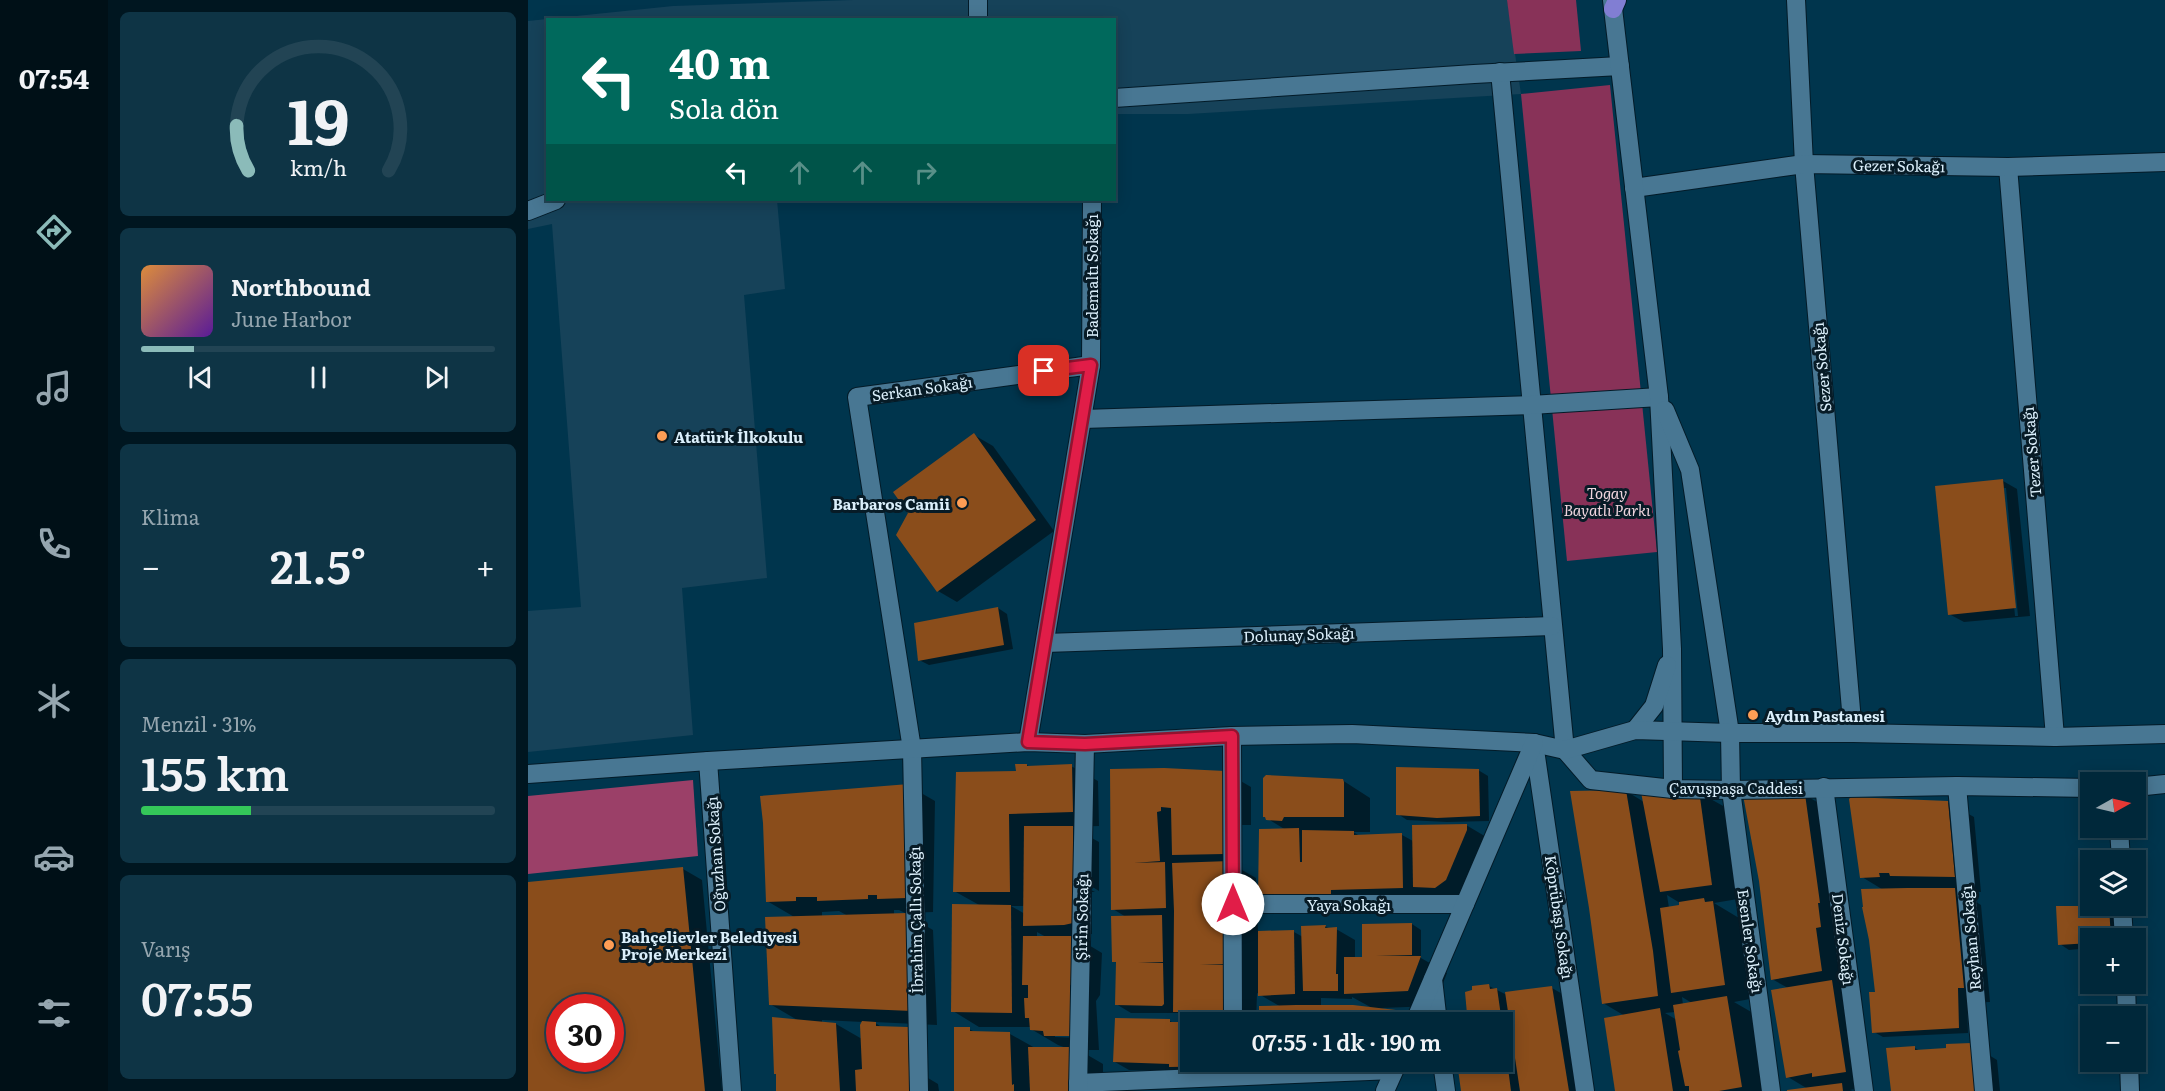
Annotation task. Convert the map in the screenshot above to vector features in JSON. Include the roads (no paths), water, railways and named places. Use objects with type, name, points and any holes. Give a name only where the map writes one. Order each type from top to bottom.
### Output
[{"type":"street","points":[[978,0],[978,18]]},
{"type":"street","name":"Sezer Sokağı","points":[[1796,0],[1804,164],[1853,733]]},
{"type":"street","points":[[1614,3],[1659,398],[1672,649],[1673,789]]},
{"type":"street","points":[[1116,98],[1620,66]]},
{"type":"street","points":[[1500,72],[1565,750]]},
{"type":"street","name":"Gezer Sokağı","points":[[1634,188],[1804,164],[2008,167],[2165,162]]},
{"type":"street","name":"Tezer Sokağı","points":[[2008,167],[2055,736]]},
{"type":"street","points":[[528,211],[553,201]]},
{"type":"street","name":"Bademaltı Sokağı","points":[[1028,742],[1091,365],[1092,201]]},
{"type":"street","name":"Serkan Sokağı","points":[[912,749],[857,398],[1091,365]]},
{"type":"street","points":[[1083,419],[1531,405],[1659,398]]},
{"type":"street","name":"Esenler Sokağı","points":[[1659,398],[1690,470],[1730,733],[1731,790],[1771,1091]]},
{"type":"street","name":"Dolunay Sokağı","points":[[1045,643],[1552,626]]},
{"type":"street","points":[[1635,730],[1654,706],[1672,649]]},
{"type":"street","points":[[528,774],[1028,742],[1085,744],[1232,736],[1352,734],[1534,743],[1565,750],[1635,730],[2055,736],[2165,734]]},
{"type":"street","points":[[1232,736],[1233,1012]]},
{"type":"street","points":[[1419,1012],[1534,743]]},
{"type":"street","name":"Köprübaşı Sokağı","points":[[1534,743],[1585,1091]]},
{"type":"street","name":"Şirin Sokağı","points":[[1078,1087],[1085,744]]},
{"type":"street","name":"İbrahim Çallı Sokağı","points":[[912,749],[918,1091]]},
{"type":"street","name":"Çavuşpaşa Caddesi","points":[[1565,750],[1591,780],[1673,789],[1957,786],[2080,788]]},
{"type":"street","name":"Oğuzhan Sokağı","points":[[708,761],[732,1091]]},
{"type":"street","points":[[2146,786],[2165,784]]},
{"type":"street","name":"Reyhan Sokağı","points":[[1957,786],[1984,1091]]},
{"type":"street","name":"Deniz Sokağı","points":[[1824,787],[1864,1091]]},
{"type":"street","name":"Yaya Sokağı","points":[[1233,904],[1465,904]]},
{"type":"street","points":[[1433,979],[1437,1012]]},
{"type":"street","points":[[1078,1087],[1207,1072]]},
{"type":"street","points":[[1385,1091],[1393,1072]]},
{"type":"street","points":[[1443,1072],[1446,1091]]},
{"type":"street","points":[[2129,1072],[2130,1091]]},
{"type":"place","name":"Atatürk İlkokulu","points":[[662,436]]},
{"type":"place","name":"Barbaros Camii","points":[[962,503]]},
{"type":"place","name":"Aydın Pastanesi","points":[[1753,715]]},
{"type":"place","name":"Bahçelievler Belediyesi Proje Merkezi","points":[[609,945]]},
{"type":"park label","name":"Togay Bayatlı Parkı","points":[[1607,500]]}]
